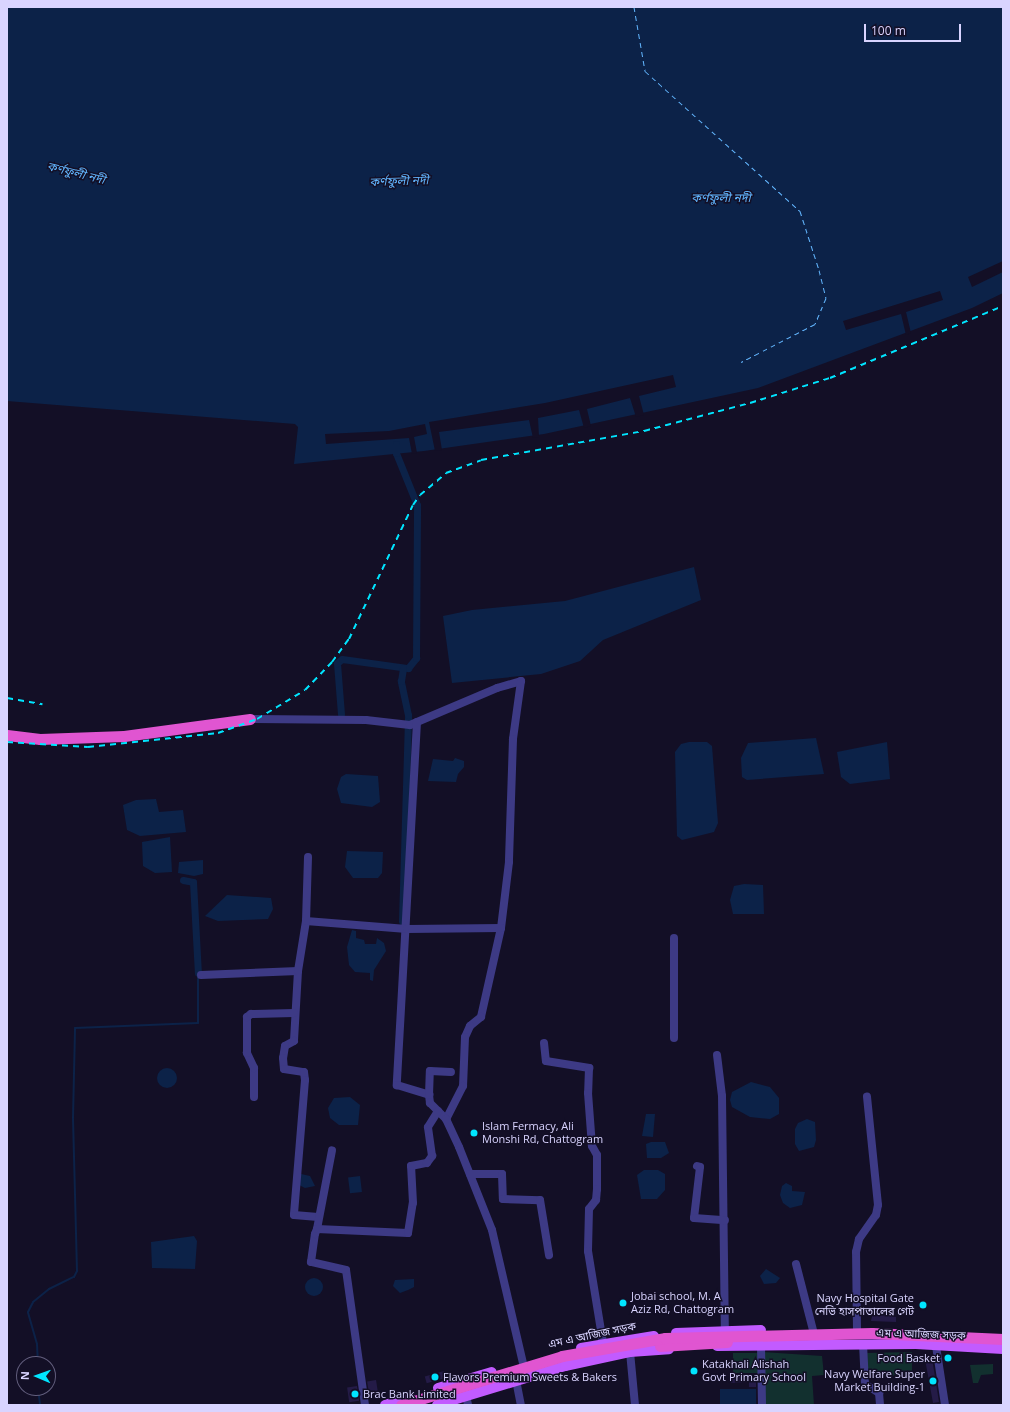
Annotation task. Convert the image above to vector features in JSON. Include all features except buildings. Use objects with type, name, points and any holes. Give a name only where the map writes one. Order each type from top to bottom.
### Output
[{"type":"highway","points":[[7,735],[40,739],[124,736],[250,719]]},
{"type":"highway","points":[[401,1405],[562,1356],[651,1339],[700,1335],[872,1333],[1003,1339]]},
{"type":"highway","points":[[425,1405],[564,1362],[632,1348],[700,1342],[872,1340],[1003,1345]]},
{"type":"main road","name":"এম এ আজিজ সড়ক","points":[[385,1405],[522,1363],[603,1343],[725,1330],[857,1330],[1003,1335]]},
{"type":"main road","name":"এম এ আজিজ সড়ক","points":[[437,1405],[467,1400],[526,1377],[630,1352],[761,1346],[863,1344],[1003,1349]]},
{"type":"street","points":[[250,719],[366,720],[410,724],[521,681],[513,739],[508,869],[501,928],[481,1017],[470,1026],[465,1037],[463,1086],[446,1119]]},
{"type":"street","points":[[410,724],[406,929],[400,986],[397,1084],[429,1095]]},
{"type":"street","points":[[308,857],[306,922],[298,971],[294,1013],[294,1041],[284,1046],[283,1058],[284,1068],[304,1072],[294,1215],[318,1217]]},
{"type":"street","points":[[306,922],[406,929],[501,928]]},
{"type":"street","points":[[674,938],[674,1038]]},
{"type":"street","points":[[201,974],[298,971]]},
{"type":"street","points":[[254,1097],[254,1068],[247,1053],[247,1017],[251,1014],[294,1013]]},
{"type":"street","points":[[544,1043],[546,1061],[589,1068],[588,1093],[593,1147],[597,1155],[597,1189],[596,1200],[589,1210],[588,1251],[603,1343]]},
{"type":"street","points":[[717,1054],[722,1096],[725,1220],[725,1330]]},
{"type":"street","points":[[451,1072],[430,1070],[430,1103],[446,1119],[492,1230],[526,1377]]},
{"type":"street","points":[[857,1330],[856,1252],[859,1239],[876,1215],[878,1205],[867,1097]]},
{"type":"street","points":[[317,1229],[408,1233],[413,1203],[411,1166],[427,1163],[432,1156],[428,1127],[438,1111]]},
{"type":"street","points":[[332,1150],[328,1178],[318,1217],[311,1262],[346,1270],[365,1405]]},
{"type":"street","points":[[697,1166],[700,1167],[694,1218],[725,1220]]},
{"type":"street","points":[[470,1174],[502,1174],[503,1199],[540,1200],[549,1256]]},
{"type":"street","points":[[796,1264],[813,1330]]},
{"type":"street","points":[[863,1344],[865,1384],[879,1393],[880,1405]]},
{"type":"street","points":[[761,1346],[762,1405]]},
{"type":"street","points":[[936,1346],[944,1405]]},
{"type":"street","points":[[630,1352],[635,1405]]},
{"type":"street","points":[[516,1380],[521,1405]]},
{"type":"green space","points":[[763,1352],[822,1356],[824,1375],[812,1376],[814,1405],[764,1405]]},
{"type":"green space","points":[[912,1352],[912,1374],[867,1378],[865,1353]]},
{"type":"green space","points":[[733,1353],[759,1353],[759,1373],[733,1373]]},
{"type":"green space","points":[[993,1364],[993,1374],[981,1375],[978,1383],[973,1383],[970,1365]]},
{"type":"water","name":"কর্ণফুলী নদী","points":[[7,7],[1003,7],[1003,293],[972,308],[758,388],[544,434],[424,451],[294,464],[298,427],[295,424],[7,401]]},
{"type":"water","points":[[694,567],[701,600],[603,640],[580,661],[541,674],[452,683],[443,616],[472,610],[565,601]]},
{"type":"water","points":[[816,738],[824,774],[747,780],[742,777],[741,758],[748,743]]},
{"type":"water","points":[[689,742],[707,742],[712,746],[718,823],[714,832],[682,840],[677,836],[675,752],[681,744]]},
{"type":"water","points":[[887,742],[890,779],[850,784],[841,777],[837,752]]},
{"type":"water","points":[[455,758],[464,761],[464,767],[458,774],[456,782],[428,781],[433,759],[453,761]]},
{"type":"water","points":[[346,774],[378,776],[380,802],[372,807],[341,803],[337,789],[341,777]]},
{"type":"water","points":[[156,799],[159,812],[183,810],[186,832],[140,836],[127,830],[123,805],[136,800]]},
{"type":"water","points":[[170,837],[172,872],[155,873],[143,866],[142,842]]},
{"type":"water","points":[[347,851],[383,852],[382,873],[378,878],[353,878],[345,867]]},
{"type":"water","points":[[203,860],[203,874],[194,876],[178,873],[179,862]]},
{"type":"water","points":[[744,884],[763,885],[764,914],[733,914],[730,900],[734,886]]},
{"type":"water","points":[[227,895],[271,898],[273,909],[268,919],[218,921],[205,916]]},
{"type":"water","points":[[352,930],[356,931],[356,938],[364,940],[365,944],[376,944],[377,938],[384,943],[386,951],[374,970],[373,981],[370,980],[370,973],[355,972],[349,965],[347,947]]},
{"type":"water","points":[[163,1068],[171,1068],[177,1074],[177,1082],[171,1088],[163,1088],[157,1082],[157,1074]]},
{"type":"water","points":[[751,1082],[770,1087],[779,1098],[779,1114],[770,1119],[750,1117],[732,1107],[730,1100],[732,1092]]},
{"type":"water","points":[[350,1097],[360,1105],[358,1125],[339,1125],[330,1118],[328,1108],[334,1098]]},
{"type":"water","points":[[646,1114],[655,1114],[653,1137],[642,1136]]},
{"type":"water","points":[[807,1119],[815,1122],[816,1140],[814,1147],[799,1151],[795,1144],[795,1129],[798,1123]]},
{"type":"water","points":[[651,1142],[665,1142],[669,1153],[661,1158],[647,1158],[646,1144]]},
{"type":"water","points":[[644,1170],[658,1170],[665,1174],[665,1190],[657,1199],[641,1199],[637,1175]]},
{"type":"water","points":[[301,1174],[310,1176],[315,1186],[305,1188],[297,1184]]},
{"type":"water","points":[[360,1176],[362,1192],[350,1193],[348,1177]]},
{"type":"water","points":[[786,1183],[792,1186],[792,1191],[805,1192],[802,1205],[790,1208],[783,1203],[780,1195],[782,1186]]},
{"type":"water","points":[[194,1236],[197,1241],[195,1269],[152,1268],[151,1242]]},
{"type":"water","points":[[766,1269],[780,1278],[776,1283],[764,1284],[760,1276]]},
{"type":"water","points":[[314,1278],[320,1281],[323,1287],[320,1293],[314,1296],[308,1293],[305,1287],[308,1281]]},
{"type":"water","points":[[414,1279],[414,1287],[400,1293],[393,1286],[395,1280]]},
{"type":"water","points":[[720,1389],[756,1389],[756,1405],[720,1405]]},
{"type":"pier","points":[[1003,261],[1003,272],[972,287],[968,277]]},
{"type":"pier","points":[[940,291],[943,300],[906,312],[911,333],[906,335],[901,314],[846,330],[843,321]]},
{"type":"pier","points":[[673,375],[676,387],[639,396],[644,415],[636,417],[630,398],[587,409],[591,426],[584,428],[579,410],[538,418],[539,437],[533,438],[529,420],[439,432],[442,450],[435,451],[429,422],[545,403]]},
{"type":"pier","points":[[425,424],[427,434],[414,437],[417,453],[412,454],[409,438],[326,444],[325,434],[389,431]]},
{"type":"waterway","points":[[341,714],[337,663],[342,659],[408,668],[416,658],[417,505],[396,453],[396,444]]},
{"type":"waterway","points":[[402,921],[408,715],[401,681],[403,668]]},
{"type":"waterway","points":[[183,880],[193,882],[198,973]]},
{"type":"waterway","points":[[38,1356],[37,1344],[28,1312],[33,1302],[49,1289],[74,1277],[77,1271],[73,1118],[75,1028],[198,1023],[198,975]]},
{"type":"waterway","points":[[39,1396],[40,1405]]},
{"type":"ferry route","points":[[634,7],[645,71],[800,211],[819,270],[826,298],[815,324],[741,362]]},
{"type":"railway","points":[[7,742],[88,747],[218,733],[257,719],[305,690],[332,662],[349,639],[413,505],[420,495],[446,473],[481,460],[644,431],[750,403],[830,378],[1003,306]]},
{"type":"railway","points":[[7,698],[42,704]]},
{"type":"place","name":"Islam Fermacy, Ali Monshi Rd, Chattogram","points":[[474,1133]]},
{"type":"place","name":"Jobai school, M. A Aziz Rd, Chattogram","points":[[623,1303]]},
{"type":"place","name":"Navy Hospital Gate নেভি হাসপাতালের গেট","points":[[923,1305]]},
{"type":"place","name":"Food Basket","points":[[948,1358]]},
{"type":"place","name":"Katakhali Alishah Govt Primary School","points":[[694,1371]]},
{"type":"place","name":"Flavors Premium Sweets & Bakers","points":[[435,1377]]},
{"type":"place","name":"Navy Welfare Super Market Building-1","points":[[933,1381]]},
{"type":"place","name":"Brac Bank Limited","points":[[355,1394]]}]
